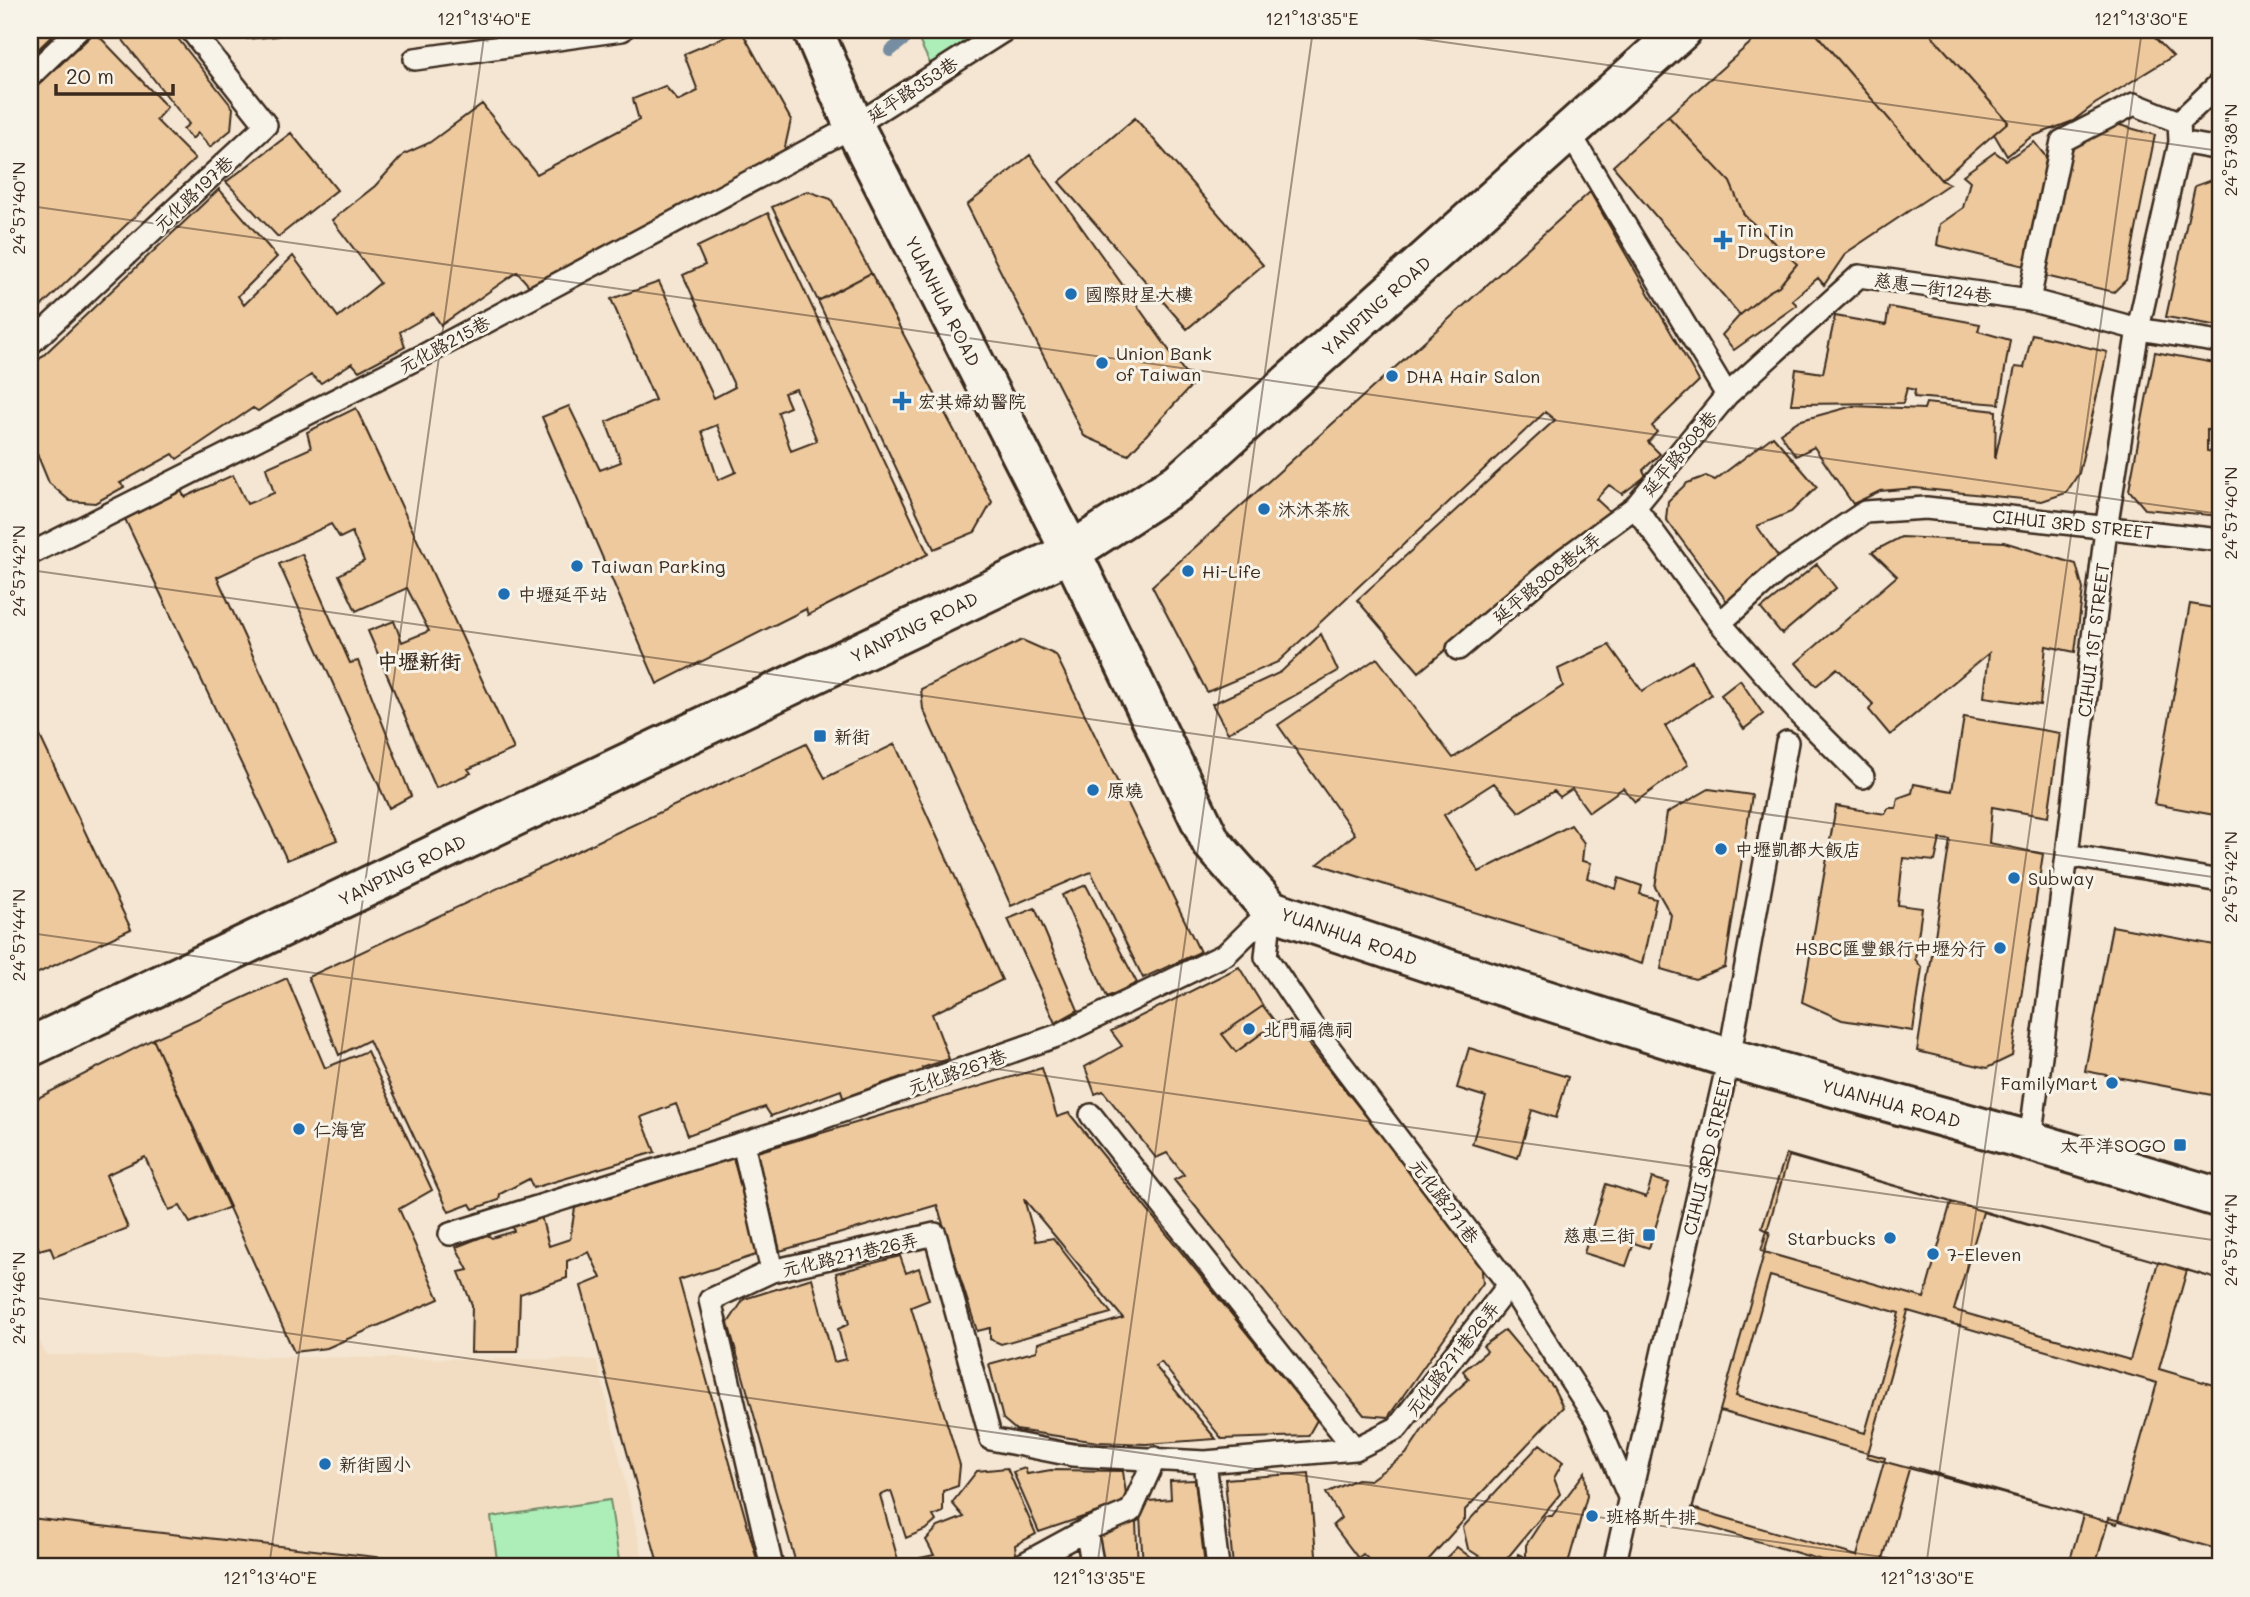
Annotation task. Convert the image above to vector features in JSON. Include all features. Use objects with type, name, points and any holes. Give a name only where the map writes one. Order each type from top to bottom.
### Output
[{"type":"street","name":"YUANHUA ROAD","points":[[813,30],[854,126],[1071,552],[1211,842],[1271,910],[1455,972],[1729,1058],[2030,1141],[2220,1198]]},
{"type":"street","name":"YANPING ROAD","points":[[30,1047],[1071,552],[1179,482],[1682,30]]},
{"type":"lane","points":[[30,76],[78,30]]},
{"type":"lane","name":"元化路197巷","points":[[30,344],[267,125],[191,30]]},
{"type":"lane","points":[[415,59],[622,30]]},
{"type":"lane","name":"延平路353巷","points":[[854,126],[1005,30]]},
{"type":"lane","points":[[2179,132],[2220,83]]},
{"type":"lane","points":[[2029,300],[2062,141],[2134,104],[2179,132],[2220,149]]},
{"type":"lane","name":"元化路215巷","points":[[30,554],[426,354],[854,126]]},
{"type":"lane","name":"延平路308巷","points":[[1569,132],[1727,395],[1635,507],[1720,622],[1799,713],[1863,777]]},
{"type":"lane","name":"CIHUI 1ST STREET","points":[[2030,1141],[2106,529],[2138,329],[2179,132]]},
{"type":"lane","name":"慈惠一街124巷","points":[[1727,395],[1859,276],[2029,300],[2138,329],[2220,342]]},
{"type":"lane","name":"延平路308巷4弄","points":[[1458,649],[1563,560],[1635,507]]},
{"type":"lane","name":"CIHUI 3RD STREET","points":[[1720,622],[1777,572],[1865,512],[1926,508],[2220,540]]},
{"type":"lane","name":"CIHUI 3RD STREET","points":[[1614,1567],[1729,1058],[1787,742]]},
{"type":"lane","points":[[2067,855],[2220,881]]},
{"type":"lane","name":"元化路267巷","points":[[450,1234],[808,1123],[1059,1035],[1226,954],[1271,910]]},
{"type":"lane","name":"元化路271巷","points":[[1271,910],[1266,957],[1309,1021],[1509,1285],[1596,1419],[1629,1497]]},
{"type":"lane","points":[[1091,1115],[1355,1449]]},
{"type":"lane","points":[[743,1143],[772,1271]]},
{"type":"lane","name":"元化路271巷26弄","points":[[772,1567],[710,1300],[772,1271],[935,1234],[991,1439],[1072,1455],[1205,1462],[1355,1449],[1397,1428],[1509,1285]]},
{"type":"lane","points":[[1018,1567],[1131,1511],[1155,1458]]},
{"type":"lane","points":[[1205,1462],[1217,1567]]},
{"type":"lane","points":[[1086,1531],[1093,1567]]},
{"type":"shaded area","name":"新街國小","points":[[30,1319],[46,1355],[597,1360],[645,1567],[30,1567]]},
{"type":"green space","points":[[914,30],[1007,30],[938,80]]},
{"type":"green space","points":[[610,1500],[620,1567],[498,1567],[491,1517]]},
{"type":"building","points":[[30,30],[58,30],[30,57]]},
{"type":"building","points":[[115,30],[171,30],[233,108],[231,130],[210,147],[198,133],[192,139],[183,129],[189,124]]},
{"type":"building","points":[[245,30],[286,30],[277,36],[247,39]]},
{"type":"building","points":[[741,30],[791,120],[783,156],[530,287],[517,272],[441,325],[433,313],[400,332],[405,347],[359,371],[352,363],[321,383],[311,375],[258,411],[253,408],[177,459],[173,454],[120,483],[124,487],[95,503],[70,501],[49,483],[30,437],[30,368],[219,189],[277,257],[238,296],[244,305],[293,256],[338,317],[380,283],[332,220],[375,186],[404,154],[429,143],[482,104],[537,174],[639,120],[633,99],[665,86],[678,101],[698,91],[684,54]]},
{"type":"building","points":[[1765,30],[1813,30],[1941,180],[1949,184],[1846,253],[1824,285],[1818,278],[1792,300],[1797,305],[1734,350],[1722,335],[1740,315],[1779,286],[1797,264],[1744,215],[1730,182],[1668,116]]},
{"type":"building","points":[[1813,30],[1927,30],[2008,122],[1941,180]]},
{"type":"building","points":[[1927,30],[2147,30],[2173,56],[2095,104],[2073,121],[2031,137],[2007,156],[1994,134],[2008,122]]},
{"type":"building","points":[[2210,30],[2220,30],[2220,39]]},
{"type":"building","points":[[95,32],[167,107],[156,120],[195,159],[30,317],[30,93]]},
{"type":"building","name":"Tin Tin Drugstore","points":[[1668,116],[1730,182],[1744,215],[1797,264],[1779,286],[1740,315],[1613,166]]},
{"type":"building","points":[[1135,118],[1263,265],[1187,329],[1059,182]]},
{"type":"building","points":[[2109,122],[2155,135],[2126,280],[2114,292],[2045,276],[2071,143]]},
{"type":"building","points":[[291,133],[337,190],[278,237],[226,182]]},
{"type":"building","points":[[2034,142],[2051,163],[2029,267],[1937,245],[1940,224],[1963,208],[1970,181],[1963,175],[1995,152],[2006,160]]},
{"type":"building","name":"國際財星大樓","points":[[1030,155],[1193,384],[1128,455],[1084,436],[967,205]]},
{"type":"building","points":[[2220,177],[2220,326],[2166,317],[2195,186]]},
{"type":"building","points":[[807,191],[831,199],[871,273],[818,301],[772,207]]},
{"type":"building","points":[[1590,192],[1699,381],[1652,426],[1657,432],[1648,442],[1660,454],[1643,470],[1646,476],[1622,494],[1609,485],[1596,499],[1610,512],[1419,672],[1357,600],[1555,420],[1545,412],[1278,662],[1207,692],[1152,586]]},
{"type":"building","points":[[768,213],[928,554],[808,615],[806,609],[657,684],[542,417],[569,406],[600,470],[621,462],[606,422],[655,400],[611,299],[659,282],[714,398],[735,387],[683,275],[705,265],[697,247]],"holes":[[[796,389],[817,441],[791,451],[778,412],[790,407],[784,393]],[[717,425],[736,472],[718,480],[702,431]]]},
{"type":"building","name":"宏其婦幼醫院","points":[[871,273],[992,502],[975,532],[934,549],[818,301]]},
{"type":"building","points":[[1889,307],[1980,324],[1978,331],[2010,340],[1999,404],[1914,397],[1915,390],[1907,388],[1903,403],[1791,404],[1796,369],[1823,373],[1835,316],[1886,325]]},
{"type":"building","points":[[2032,334],[2107,352],[2079,473],[2066,493],[2042,501],[1915,488],[1880,491],[1853,504],[1814,447],[1796,456],[1780,433],[1798,421],[1853,406],[1924,409],[1926,403],[1996,411],[1995,459],[2015,367],[2024,368]]},
{"type":"building","points":[[2155,352],[2220,364],[2220,432],[2207,430],[2207,451],[2220,453],[2220,516],[2145,509],[2129,490]]},
{"type":"building","points":[[356,408],[514,749],[468,769],[471,773],[436,788],[368,631],[394,621],[402,642],[429,631],[407,588],[356,611],[339,575],[364,561],[352,532],[340,538],[331,524],[217,577],[337,840],[287,860],[125,519],[181,491],[185,497],[233,475],[247,504],[274,493],[266,468],[311,448],[307,432]]},
{"type":"building","points":[[1773,436],[1817,487],[1791,512],[1757,526],[1779,558],[1729,604],[1666,519],[1668,501],[1687,483],[1706,476],[1715,480]]},
{"type":"building","points":[[1901,537],[2004,542],[2076,564],[2083,589],[2075,652],[2046,646],[2040,705],[1984,697],[1989,653],[1890,735],[1869,710],[1873,704],[1837,668],[1816,686],[1796,663],[1897,576],[1872,552]]},
{"type":"building","points":[[302,554],[350,663],[358,661],[411,796],[389,808],[279,564]]},
{"type":"building","points":[[1817,564],[1836,588],[1782,634],[1761,609]]},
{"type":"building","points":[[2190,604],[2220,609],[2220,816],[2154,804]]},
{"type":"building","points":[[1321,634],[1338,671],[1228,733],[1212,704],[1281,672]]},
{"type":"building","points":[[1022,640],[1056,655],[1200,952],[1143,978],[1091,872],[1011,906],[923,709],[921,689]]},
{"type":"building","points":[[1609,645],[1642,691],[1692,661],[1711,695],[1665,726],[1688,765],[1635,802],[1623,788],[1589,812],[1572,789],[1560,797],[1554,791],[1519,812],[1494,783],[1444,815],[1479,872],[1571,825],[1584,843],[1582,861],[1591,863],[1587,878],[1616,889],[1619,878],[1642,886],[1640,894],[1656,899],[1642,964],[1318,864],[1355,834],[1278,725],[1377,658],[1453,758],[1563,686],[1558,669]]},
{"type":"building","points":[[1740,680],[1763,714],[1744,729],[1721,695]]},
{"type":"building","points":[[30,715],[131,929],[30,977]]},
{"type":"building","points":[[1964,717],[2060,733],[2048,817],[1992,807],[1989,843],[2043,854],[2012,1056],[1987,1068],[1917,1051],[1950,840],[1940,839],[1935,861],[1903,858],[1898,905],[1922,908],[1915,959],[1922,968],[1913,1031],[1842,1020],[1802,1002],[1836,806],[1885,814],[1888,808],[1896,808],[1898,798],[1912,793],[1914,784],[1952,791]]},
{"type":"building","points":[[806,744],[825,778],[895,744],[1002,980],[932,1014],[949,1059],[922,1068],[924,1075],[905,1082],[901,1077],[843,1098],[841,1090],[771,1116],[765,1107],[688,1135],[676,1104],[641,1117],[655,1152],[533,1188],[529,1179],[500,1194],[499,1200],[473,1209],[470,1204],[449,1212],[369,1040],[339,1055],[308,977]]},
{"type":"building","points":[[1709,789],[1752,795],[1725,967],[1695,979],[1661,969],[1671,915],[1655,887],[1667,813]]},
{"type":"building","points":[[1086,885],[1137,983],[1107,997],[1062,895]]},
{"type":"building","points":[[1035,908],[1078,1010],[1055,1023],[1008,919]]},
{"type":"building","points":[[2112,926],[2220,946],[2220,1049],[2212,1095],[2085,1071]]},
{"type":"building","points":[[1239,967],[1263,1006],[1222,1034],[1236,1052],[1276,1023],[1290,1021],[1481,1260],[1483,1283],[1388,1417],[1364,1415],[1174,1180],[1184,1175],[1167,1153],[1156,1158],[1103,1091],[1095,1094],[1085,1067],[1122,1046],[1111,1031]]},
{"type":"building","name":"仁海宮","points":[[287,978],[325,1068],[367,1051],[432,1190],[399,1209],[439,1299],[327,1348],[294,1352],[153,1039]]},
{"type":"building","name":"北門福德祠","points":[[1263,1006],[1276,1023],[1236,1052],[1222,1034]]},
{"type":"building","points":[[153,1039],[230,1207],[190,1223],[180,1206],[169,1210],[145,1157],[106,1175],[128,1228],[54,1257],[50,1247],[39,1250],[30,1224],[30,1102]]},
{"type":"building","points":[[1469,1048],[1568,1077],[1556,1118],[1532,1110],[1518,1158],[1472,1144],[1486,1097],[1457,1088]]},
{"type":"building","points":[[2220,1049],[2220,1096],[2212,1095]]},
{"type":"building","points":[[1042,1068],[1057,1117],[1069,1113],[1317,1420],[1308,1436],[1222,1439],[1161,1362],[1155,1366],[1216,1439],[1146,1444],[1098,1442],[1016,1430],[1003,1419],[989,1364],[1037,1351],[1038,1343],[1123,1318],[1024,1199],[1036,1241],[1053,1238],[1111,1313],[1001,1344],[990,1339],[990,1328],[977,1331],[937,1205],[780,1251],[757,1152]]},
{"type":"building","points":[[1786,1154],[2220,1280],[2220,1567],[1845,1567],[1689,1521],[1770,1232],[1762,1228]],"holes":[[[1908,1311],[2157,1383],[2117,1524],[1867,1457]]]},
{"type":"building","points":[[1789,1156],[1951,1202],[1924,1298],[1761,1251]]},
{"type":"building","points":[[733,1158],[759,1254],[679,1280],[759,1567],[659,1567],[581,1286],[601,1278],[589,1252],[567,1261],[567,1278],[520,1294],[518,1352],[471,1352],[472,1305],[459,1272],[468,1270],[456,1247],[487,1235],[492,1238],[514,1231],[511,1225],[541,1216],[549,1246],[570,1239],[575,1208]]},
{"type":"building","points":[[1652,1178],[1669,1183],[1649,1248],[1634,1243],[1626,1266],[1584,1253],[1606,1184],[1646,1197]]},
{"type":"building","points":[[1983,1212],[2158,1262],[2130,1360],[1954,1310]]},
{"type":"building","points":[[900,1256],[906,1273],[919,1268],[929,1300],[911,1307],[960,1465],[958,1486],[943,1491],[943,1512],[933,1516],[936,1521],[927,1529],[906,1538],[891,1491],[880,1495],[900,1567],[797,1567],[728,1323],[744,1299],[812,1278],[834,1362],[846,1359],[838,1329],[849,1324],[836,1273]]},
{"type":"building","points":[[2187,1270],[2220,1280],[2220,1387],[2159,1369]]},
{"type":"building","points":[[1770,1276],[1899,1313],[1865,1433],[1736,1396]]},
{"type":"building","points":[[1505,1330],[1553,1387],[1563,1407],[1465,1510],[1465,1519],[1422,1567],[1376,1567],[1363,1554],[1358,1558],[1333,1525],[1341,1518],[1326,1493],[1357,1479],[1370,1480],[1406,1454],[1437,1408],[1469,1379],[1463,1371],[1487,1351],[1483,1346]]},
{"type":"building","points":[[1720,1411],[1885,1458],[1857,1556],[1692,1508]]},
{"type":"building","points":[[1540,1444],[1563,1462],[1554,1478],[1560,1494],[1500,1567],[1496,1567],[1468,1549],[1463,1527]]},
{"type":"building","points":[[1910,1466],[2083,1515],[2068,1567],[1881,1566]]},
{"type":"building","points":[[1007,1468],[1036,1534],[1015,1545],[1016,1554],[996,1565],[991,1556],[971,1567],[921,1567],[920,1558],[934,1555],[926,1540],[938,1527],[964,1517],[952,1503],[977,1471]]},
{"type":"building","points":[[1025,1468],[1027,1474],[1051,1470],[1123,1471],[1127,1502],[1039,1532],[1013,1472]]},
{"type":"building","points":[[1585,1472],[1587,1496],[1567,1567],[1515,1567],[1518,1554],[1526,1558],[1526,1545],[1545,1516],[1552,1516]]},
{"type":"building","points":[[1309,1473],[1317,1567],[1233,1567],[1225,1479]]},
{"type":"building","points":[[1195,1480],[1205,1567],[1143,1567],[1140,1516],[1149,1501],[1171,1499],[1170,1481]]},
{"type":"building","points":[[30,1518],[438,1564],[437,1567],[30,1567]]},
{"type":"building","points":[[2109,1518],[2220,1550],[2220,1567],[2095,1567]]},
{"type":"building","points":[[1136,1522],[1138,1567],[1101,1567],[1096,1535]]},
{"type":"building","points":[[1457,1547],[1483,1567],[1437,1567]]},
{"type":"building","points":[[1085,1555],[1087,1567],[1029,1567],[1047,1561]]},
{"type":"waterway","points":[[890,51],[916,30]]},
{"type":"place","name":"Tin Tin Drugstore","points":[[1723,240]]},
{"type":"place","name":"國際財星大樓","points":[[1071,294]]},
{"type":"place","name":"Union Bank of Taiwan","points":[[1102,363]]},
{"type":"place","name":"DHA Hair Salon","points":[[1392,376]]},
{"type":"place","name":"宏其婦幼醫院","points":[[902,401]]},
{"type":"place","name":"沐沐茶旅","points":[[1264,509]]},
{"type":"place","name":"Taiwan Parking","points":[[577,566]]},
{"type":"place","name":"Hi-Life","points":[[1188,571]]},
{"type":"place","name":"中壢延平站","points":[[504,594]]},
{"type":"place","name":"新街","points":[[820,736]]},
{"type":"place","name":"原燒","points":[[1093,790]]},
{"type":"place","name":"中壢凱都大飯店","points":[[1721,849]]},
{"type":"place","name":"Subway","points":[[2014,878]]},
{"type":"place","name":"HSBC匯豐銀行中壢分行","points":[[2000,948]]},
{"type":"place","name":"北門福德祠","points":[[1249,1029]]},
{"type":"place","name":"FamilyMart","points":[[2112,1083]]},
{"type":"place","name":"仁海宮","points":[[299,1129]]},
{"type":"place","name":"太平洋SOGO","points":[[2180,1145]]},
{"type":"place","name":"慈惠三街","points":[[1649,1235]]},
{"type":"place","name":"Starbucks","points":[[1890,1238]]},
{"type":"place","name":"7-Eleven","points":[[1933,1254]]},
{"type":"place","name":"新街國小","points":[[325,1464]]},
{"type":"place","name":"班格斯牛排","points":[[1592,1516]]},
{"type":"district","name":"中壢新街","points":[[419,660]]}]
